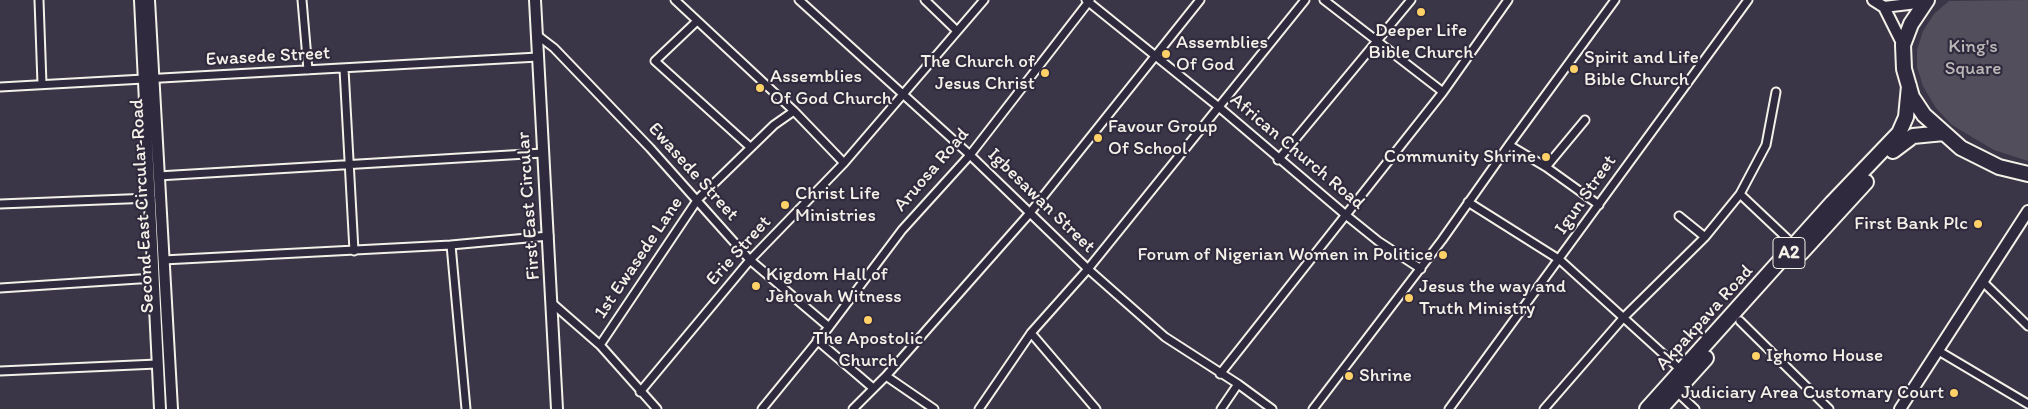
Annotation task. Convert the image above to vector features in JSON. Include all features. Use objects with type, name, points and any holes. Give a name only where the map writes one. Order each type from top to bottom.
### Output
[{"type":"highway","name":"A2","points":[[1926,1],[1911,24],[1903,45],[1904,70],[1912,97],[1924,115],[1961,148],[2000,167],[2028,174]]},
{"type":"highway","name":"Akpakpava Road","points":[[1647,409],[1899,133],[1906,117],[1909,86]]},
{"type":"highway","name":"Akpakpava Road","points":[[1660,409],[1898,145],[1913,136],[1944,133]]},
{"type":"main road","name":"Second East Circular Road","points":[[140,0],[158,176],[172,409]]},
{"type":"main road","name":"Second East Circular Road","points":[[149,0],[151,198],[160,409]]},
{"type":"main road","name":"First East Circular","points":[[535,0],[558,409]]},
{"type":"main road","points":[[1873,0],[1884,7],[1903,45]]},
{"type":"main road","points":[[1884,7],[1926,1]]},
{"type":"main road","points":[[1900,409],[2028,211]]},
{"type":"street","points":[[39,0],[42,84]]},
{"type":"street","points":[[302,0],[308,70]]},
{"type":"street","points":[[675,0],[696,22],[794,111],[844,163]]},
{"type":"street","name":"Igbesawan Street","points":[[799,0],[970,155],[1028,214],[1165,337],[1238,384],[1272,409]]},
{"type":"street","points":[[925,0],[957,31]]},
{"type":"street","name":"Erie Street","points":[[640,392],[750,260],[844,163],[901,94],[984,0]]},
{"type":"street","points":[[853,409],[886,376],[1028,214],[1200,0]]},
{"type":"street","points":[[979,409],[1031,334],[1088,269],[1220,108],[1305,0]]},
{"type":"street","points":[[1324,0],[1444,92]]},
{"type":"street","points":[[1278,160],[1412,0]]},
{"type":"street","points":[[1220,374],[1444,92],[1508,0]]},
{"type":"street","points":[[1313,409],[1421,269],[1615,0]]},
{"type":"street","name":"Igun Street","points":[[1449,409],[1560,260],[1748,0]]},
{"type":"street","name":"African Church Road","points":[[1088,1],[1154,57],[1220,108],[1278,160],[1378,241],[1421,269]]},
{"type":"street","name":"Aruosa Road","points":[[762,409],[829,327],[902,230],[970,155],[1088,1]]},
{"type":"street","points":[[696,22],[655,61],[750,147]]},
{"type":"street","name":"Ewasede Street","points":[[537,35],[554,48],[698,199],[750,260],[829,327]]},
{"type":"street","name":"Ewasede Street","points":[[0,87],[538,58]]},
{"type":"street","points":[[344,69],[354,251]]},
{"type":"street","points":[[1544,409],[1624,316],[1705,237],[1740,194],[1766,145],[1776,92]]},
{"type":"street","name":"1st Ewasede Lane","points":[[600,345],[698,199],[774,125],[794,111]]},
{"type":"street","points":[[1546,167],[1585,120]]},
{"type":"street","points":[[1509,145],[1546,167],[1599,205]]},
{"type":"street","points":[[158,176],[543,153]]},
{"type":"street","points":[[1740,194],[1795,246]]},
{"type":"street","points":[[0,204],[151,198]]},
{"type":"street","points":[[1468,202],[1560,260],[1624,316],[1682,371]]},
{"type":"street","points":[[1679,216],[1705,237]]},
{"type":"street","points":[[162,260],[451,245],[549,236]]},
{"type":"street","points":[[451,245],[466,409]]},
{"type":"street","points":[[0,288],[154,278]]},
{"type":"street","points":[[1982,282],[2028,326]]},
{"type":"street","points":[[553,304],[600,345],[657,409]]},
{"type":"street","points":[[1740,321],[1829,409]]},
{"type":"street","points":[[1031,334],[1096,409]]},
{"type":"street","points":[[817,340],[873,388]]},
{"type":"street","points":[[1937,350],[2028,404]]},
{"type":"street","points":[[0,371],[157,364]]},
{"type":"street","points":[[886,376],[934,409]]},
{"type":"street","points":[[1221,409],[1238,384]]},
{"type":"street","points":[[1677,392],[1695,409]]},
{"type":"green space","name":"King's Square","points":[[2028,0],[2028,161],[1994,150],[1952,125],[1936,108],[1923,86],[1917,67],[1917,50],[1923,31],[1934,14],[1949,1]]},
{"type":"place","name":"Deeper Life Bible Church","points":[[1421,12]]},
{"type":"place","name":"Assemblies Of God","points":[[1166,54]]},
{"type":"place","name":"Spirit and Life Bible Church","points":[[1574,69]]},
{"type":"place","name":"The Church of Jesus Christ","points":[[1045,73]]},
{"type":"place","name":"Assemblies Of God Church","points":[[760,88]]},
{"type":"place","name":"Favour Group Of School","points":[[1098,138]]},
{"type":"place","name":"Community Shrine","points":[[1546,157]]},
{"type":"place","name":"Christ Life Ministries","points":[[785,205]]},
{"type":"place","name":"First Bank Plc","points":[[1978,224]]},
{"type":"place","name":"Forum of Nigerian Women in Politice","points":[[1443,255]]},
{"type":"place","name":"Kigdom Hall of Jehovah Witness","points":[[756,286]]},
{"type":"place","name":"Jesus the way and Truth Ministry","points":[[1409,298]]},
{"type":"place","name":"The Apostolic Church","points":[[868,320]]},
{"type":"place","name":"Ighomo House","points":[[1756,356]]},
{"type":"place","name":"Shrine","points":[[1349,376]]},
{"type":"place","name":"Judiciary Area Customary Court","points":[[1954,393]]}]
